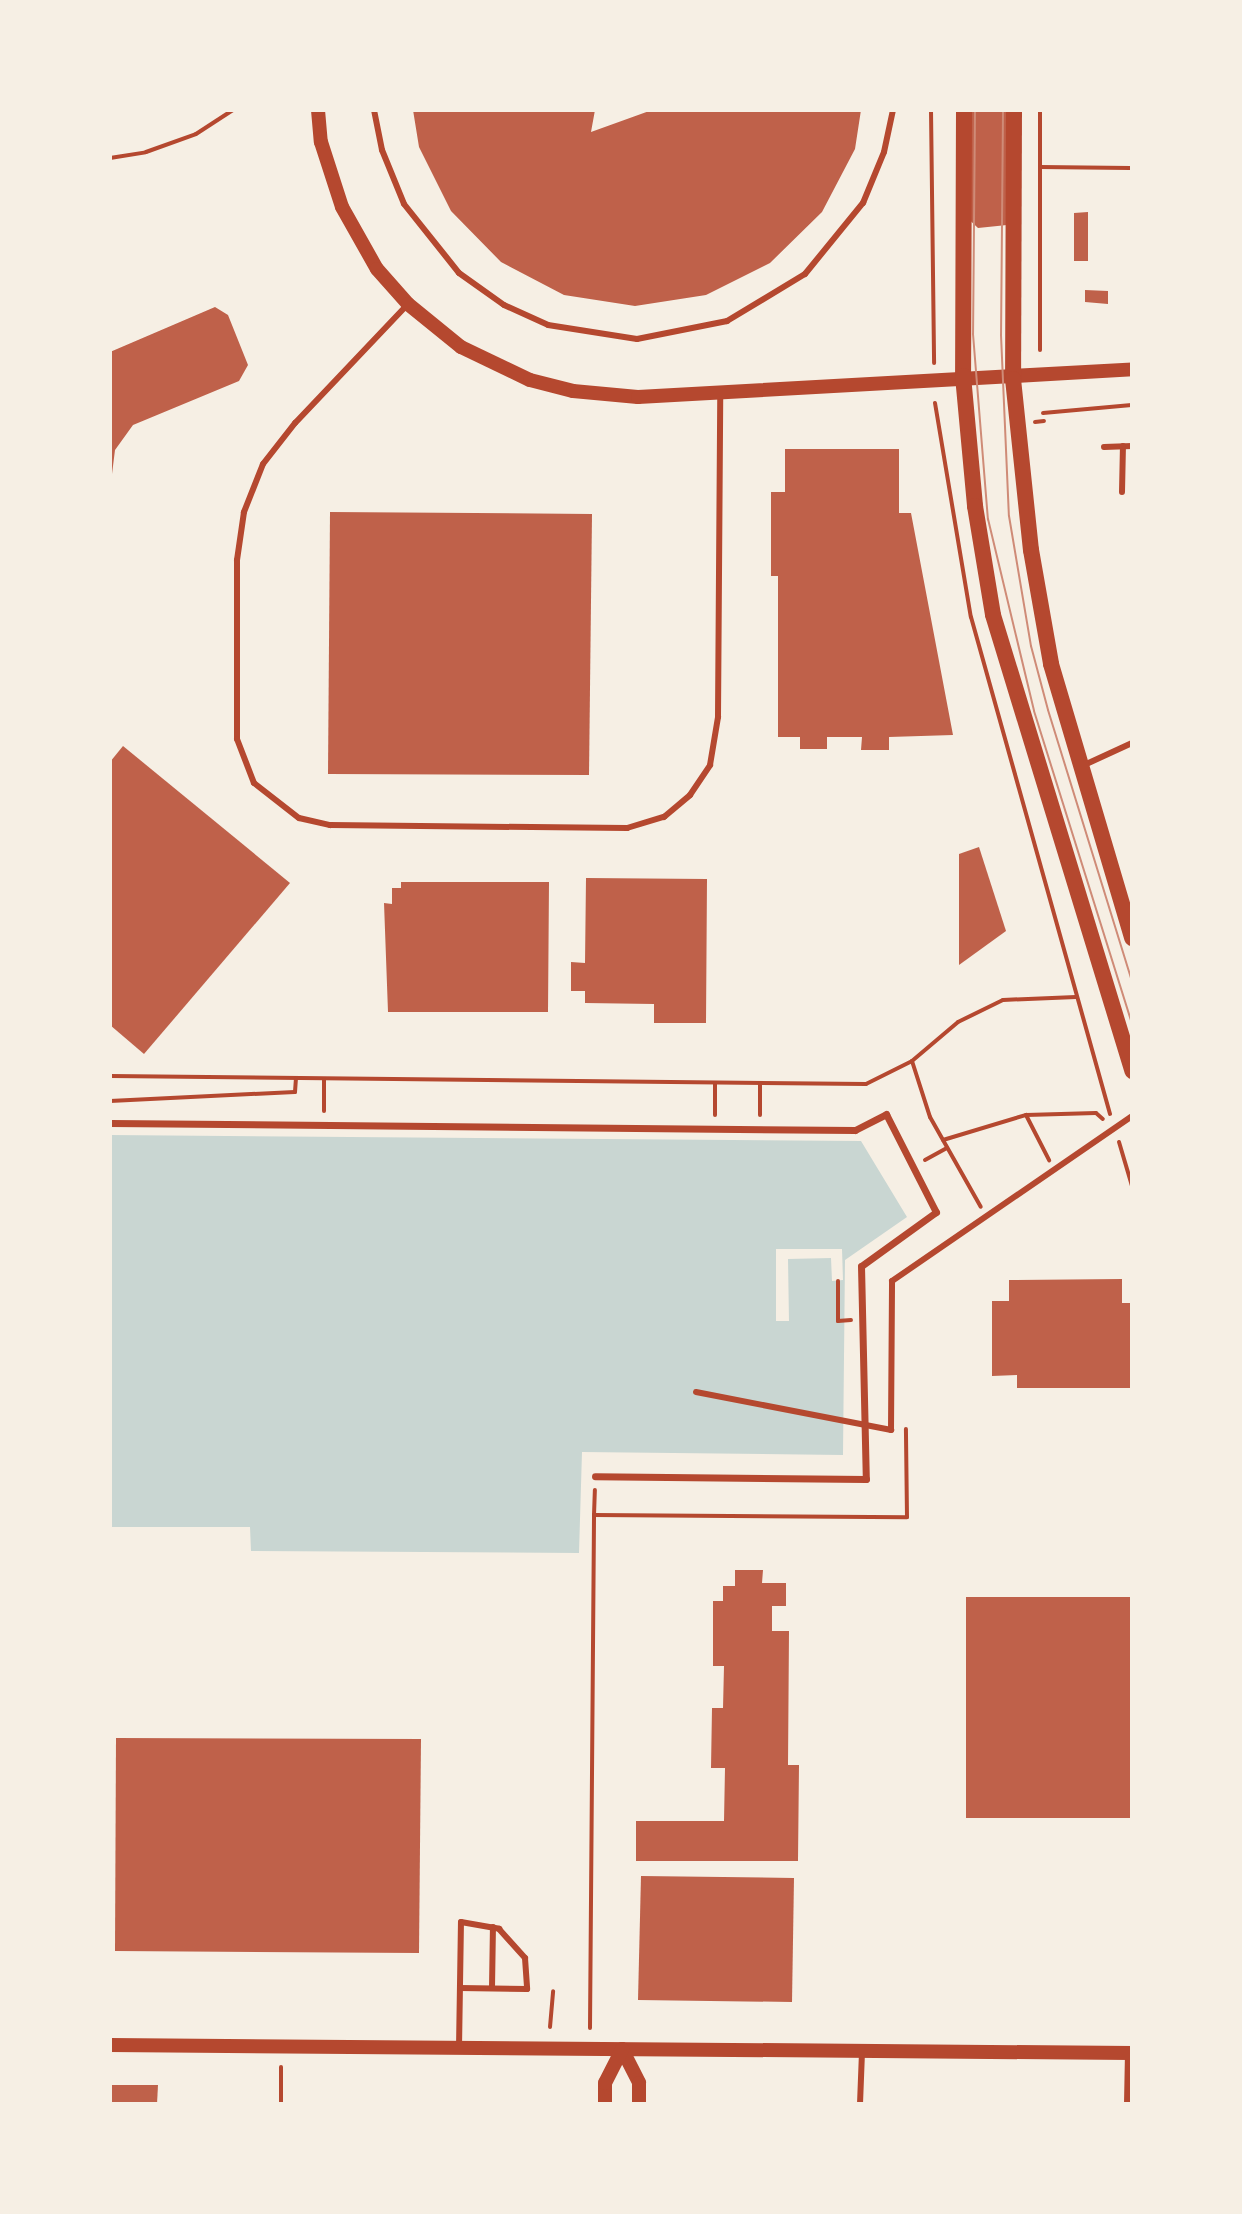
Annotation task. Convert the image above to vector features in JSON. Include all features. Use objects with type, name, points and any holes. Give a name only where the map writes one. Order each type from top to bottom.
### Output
[{"type":"main road","points":[[964,110],[963,376],[975,506],[993,615],[1132,1071]]},
{"type":"main road","points":[[1014,110],[1013,379],[1034,564],[1051,664],[1079,768],[1132,938]]},
{"type":"street","points":[[318,110],[321,142],[342,207],[377,269],[408,304],[461,347],[530,380],[573,391],[638,397],[935,384],[963,376],[1013,379],[1132,369]]},
{"type":"street","points":[[110,1123],[855,1130],[886,1114],[936,1212],[861,1266],[866,1479],[595,1476]]},
{"type":"street","points":[[110,2045],[1130,2053]]},
{"type":"street","points":[[605,2104],[605,2083],[622,2049]]},
{"type":"street","points":[[622,2049],[639,2083],[639,2104]]},
{"type":"lane","points":[[374,110],[384,158],[404,204],[459,273],[504,305],[548,325],[637,339],[727,321],[805,274],[863,203],[884,152],[893,110]]},
{"type":"lane","points":[[408,304],[287,433],[263,464],[244,512],[237,560],[237,739],[254,783],[299,818],[330,825],[627,828],[664,817],[690,795],[713,757],[718,717],[720,394]]},
{"type":"lane","points":[[1122,492],[1123,446]]},
{"type":"lane","points":[[1104,447],[1132,446]]},
{"type":"lane","points":[[1079,768],[1132,743]]},
{"type":"lane","points":[[696,1392],[891,1430],[892,1281],[1132,1116]]},
{"type":"lane","points":[[459,2048],[461,1922],[493,1927],[507,1935],[525,1958],[527,1989],[460,1988]]},
{"type":"lane","points":[[492,1988],[493,1927]]},
{"type":"lane","points":[[860,2104],[862,2051]]},
{"type":"lane","points":[[1127,2104],[1130,2053]]},
{"type":"path","points":[[110,158],[146,152],[196,134],[233,110]]},
{"type":"path","points":[[931,110],[934,363]]},
{"type":"path","points":[[1040,110],[1040,350]]},
{"type":"path","points":[[1040,167],[1130,168]]},
{"type":"path","points":[[935,403],[971,617],[1076,997],[1132,1186]]},
{"type":"path","points":[[1043,413],[1132,405]]},
{"type":"path","points":[[1035,422],[1044,421]]},
{"type":"path","points":[[937,427],[952,427]]},
{"type":"path","points":[[110,1076],[866,1084],[912,1061],[958,1022],[1003,1000],[1076,997]]},
{"type":"path","points":[[912,1061],[943,1140],[986,1216]]},
{"type":"path","points":[[110,1101],[295,1092],[296,1078]]},
{"type":"path","points":[[324,1078],[324,1117]]},
{"type":"path","points":[[715,1082],[715,1121]]},
{"type":"path","points":[[760,1083],[760,1121]]},
{"type":"path","points":[[943,1140],[1026,1115],[1096,1113],[1114,1128]]},
{"type":"path","points":[[1026,1115],[1054,1169]]},
{"type":"path","points":[[912,1166],[947,1148]]},
{"type":"path","points":[[838,1281],[838,1321]]},
{"type":"path","points":[[594,1515],[907,1517],[906,1425]]},
{"type":"path","points":[[590,2028],[595,1476]]},
{"type":"path","points":[[550,2027],[553,1991]]},
{"type":"path","points":[[281,2067],[281,2104]]},
{"type":"shaded area","points":[[110,1135],[861,1141],[907,1217],[845,1260],[843,1455],[582,1452],[579,1553],[251,1551],[250,1527],[110,1527]]},
{"type":"pier","points":[[776,1249],[842,1249],[843,1280],[832,1281],[831,1258],[788,1259],[789,1321],[776,1321]]},
{"type":"building","points":[[413,110],[595,110],[591,132],[652,110],[861,110],[855,149],[822,212],[770,263],[706,295],[635,306],[564,295],[501,262],[451,211],[419,147]]},
{"type":"building","points":[[964,110],[1017,110],[1007,225],[978,228],[962,213]]},
{"type":"building","points":[[1088,212],[1088,261],[1074,261],[1074,213]]},
{"type":"building","points":[[1085,290],[1108,291],[1108,304],[1085,302]]},
{"type":"building","points":[[215,307],[228,315],[248,365],[239,381],[133,425],[115,450],[110,490],[110,352]]},
{"type":"building","points":[[785,449],[899,449],[899,513],[911,513],[953,735],[889,737],[889,750],[861,750],[862,737],[827,737],[827,749],[800,749],[800,737],[778,737],[778,576],[771,576],[771,492],[785,492]]},
{"type":"building","points":[[330,512],[592,514],[589,775],[328,774]]},
{"type":"building","points":[[123,746],[290,883],[144,1054],[110,1025],[110,762]]},
{"type":"building","points":[[979,847],[1006,931],[959,965],[959,854]]},
{"type":"building","points":[[586,878],[707,879],[706,1023],[654,1023],[654,1004],[585,1003],[585,991],[571,991],[571,962],[585,963]]},
{"type":"building","points":[[401,882],[549,882],[548,1012],[388,1012],[384,903],[392,904],[392,888],[401,888]]},
{"type":"building","points":[[1122,1279],[1122,1303],[1132,1303],[1132,1388],[1017,1388],[1017,1375],[992,1376],[992,1301],[1009,1301],[1009,1280]]},
{"type":"building","points":[[735,1570],[763,1570],[762,1583],[786,1583],[786,1606],[772,1606],[772,1631],[789,1631],[788,1765],[799,1765],[798,1861],[636,1861],[636,1821],[724,1821],[725,1768],[711,1768],[712,1708],[723,1708],[724,1666],[713,1666],[713,1601],[723,1601],[723,1586],[735,1586]]},
{"type":"building","points":[[966,1597],[1132,1597],[1132,1818],[966,1818]]},
{"type":"building","points":[[116,1738],[421,1739],[419,1953],[115,1951]]},
{"type":"building","points":[[641,1876],[794,1878],[792,2002],[638,2000]]},
{"type":"building","points":[[110,2085],[158,2085],[157,2104],[110,2104]]},
{"type":"tram line","points":[[975,110],[973,334],[988,519],[1034,711],[1132,1023]]},
{"type":"tram line","points":[[1003,110],[1001,335],[1009,516],[1031,646],[1132,981]]}]
